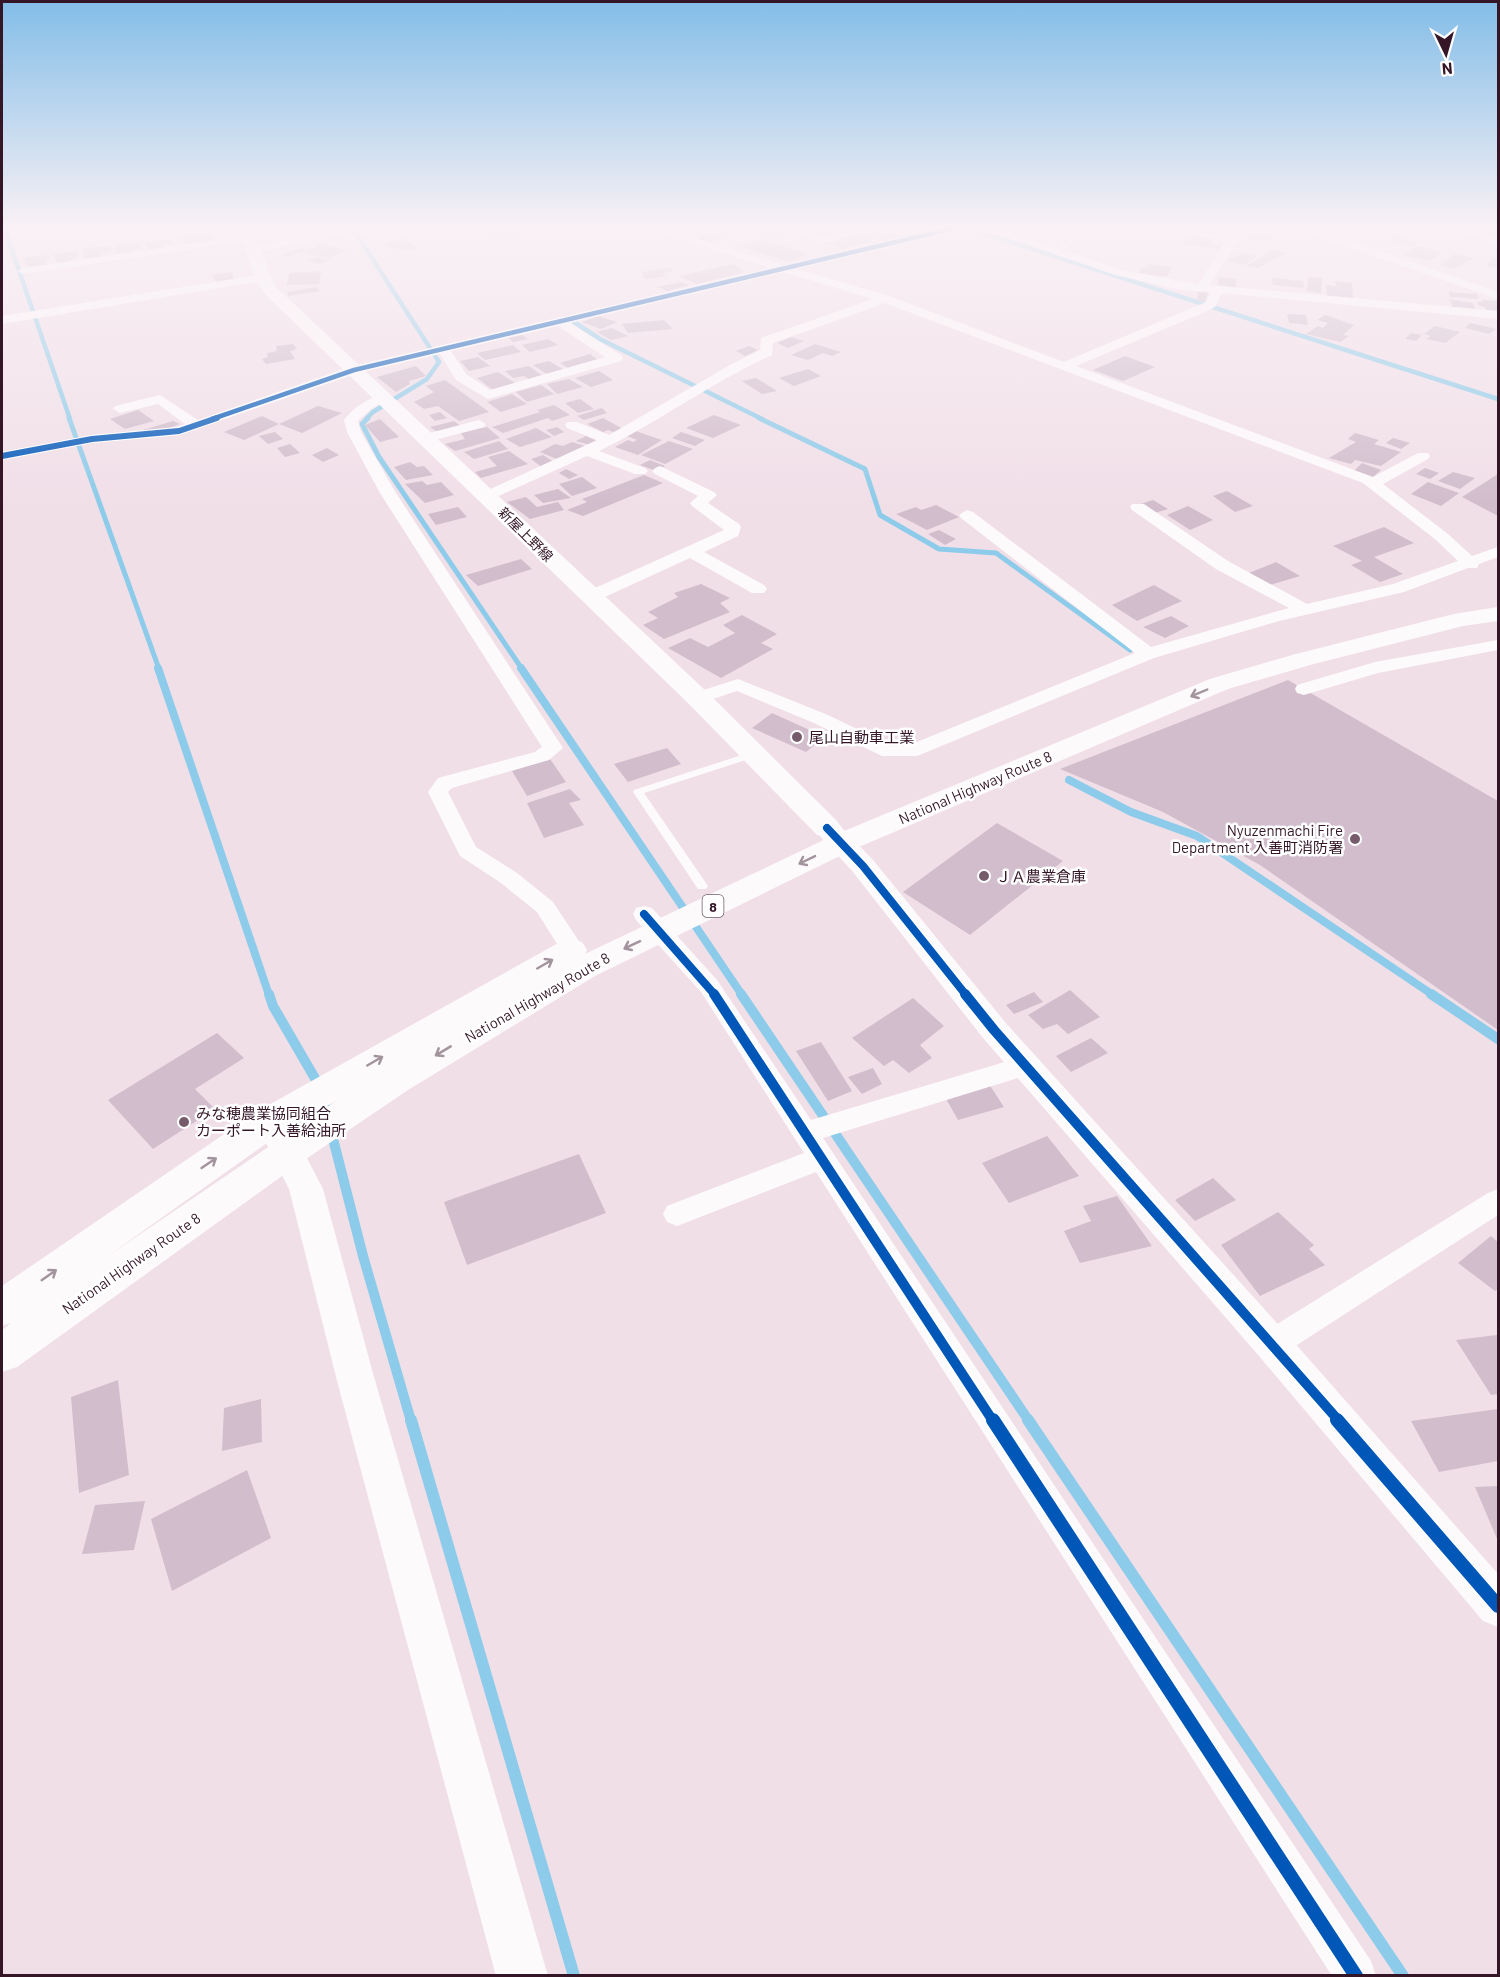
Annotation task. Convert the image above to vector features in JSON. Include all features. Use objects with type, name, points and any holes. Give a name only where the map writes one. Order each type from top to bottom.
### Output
[{"type":"main road","name":"新屋上野線","points":[[301,319],[698,698],[834,836]]},
{"type":"main road","name":"National Highway Route 8","points":[[2,1308],[279,1137],[572,949],[652,923],[1042,734],[1200,670],[1322,634],[1451,603],[1498,595]]},
{"type":"main road","name":"National Highway Route 8","points":[[2,1353],[279,1137],[396,1080],[584,968],[652,923],[702,886],[1219,684],[1301,660],[1463,619],[1498,614]]},
{"type":"street","points":[[2,456],[92,439],[153,434],[196,425],[354,370],[566,319]]},
{"type":"street","points":[[487,496],[641,424],[741,363],[767,352],[766,341],[828,319]]},
{"type":"street","points":[[941,319],[1068,365],[1373,483],[1442,537],[1471,564]]},
{"type":"street","points":[[1068,365],[1178,319]]},
{"type":"street","points":[[443,349],[461,377],[488,395],[616,357],[559,321]]},
{"type":"street","points":[[120,409],[160,399],[196,425]]},
{"type":"street","points":[[382,399],[366,406],[351,420],[354,432],[388,493],[553,748],[542,756],[445,783],[438,792],[468,851],[509,878],[544,907],[572,949]]},
{"type":"street","points":[[427,438],[479,424]]},
{"type":"street","points":[[572,425],[609,440]]},
{"type":"street","points":[[587,451],[640,471]]},
{"type":"street","points":[[1373,483],[1423,456]]},
{"type":"street","points":[[590,597],[732,533],[733,526],[698,503],[709,495],[660,471]]},
{"type":"street","points":[[1138,507],[1222,565],[1305,610]]},
{"type":"street","points":[[967,515],[1148,654]]},
{"type":"street","points":[[692,552],[758,589]]},
{"type":"street","points":[[698,698],[738,685],[821,719],[889,752],[909,752],[1148,654],[1274,616],[1398,588],[1471,564],[1498,552]]},
{"type":"street","points":[[1304,689],[1375,668],[1498,645]]},
{"type":"street","points":[[834,836],[863,866],[1025,1066],[1272,1344],[1498,1606]]},
{"type":"street","points":[[652,923],[709,986],[1356,1976]]},
{"type":"street","points":[[677,1214],[813,1145],[1025,1066]]},
{"type":"street","points":[[279,1137],[306,1189],[358,1388],[522,1976]]},
{"type":"street","points":[[1272,1344],[1498,1201]]},
{"type":"lane","points":[[702,886],[638,792],[754,754]]},
{"type":"building","points":[[589,319],[608,319],[617,322],[601,329],[582,322]]},
{"type":"building","points":[[1288,319],[1307,319],[1308,325],[1289,323]]},
{"type":"building","points":[[1337,319],[1354,325],[1343,335],[1349,336],[1340,342],[1306,334],[1318,326],[1323,328],[1328,323],[1317,320]]},
{"type":"building","points":[[664,320],[673,329],[628,333],[622,324]]},
{"type":"building","points":[[1470,323],[1496,329],[1489,334],[1465,328]]},
{"type":"building","points":[[1435,326],[1460,332],[1445,343],[1426,339],[1431,336],[1424,334]]},
{"type":"building","points":[[612,328],[628,336],[611,340],[597,332]]},
{"type":"building","points":[[1411,333],[1422,335],[1416,341],[1405,339]]},
{"type":"building","points":[[522,335],[528,339],[513,342],[508,338]]},
{"type":"building","points":[[791,337],[804,341],[788,348],[777,343]]},
{"type":"building","points":[[548,339],[558,345],[530,352],[522,345]]},
{"type":"building","points":[[293,344],[297,349],[290,351],[295,359],[266,364],[262,359],[268,357],[267,353],[277,351],[276,346]]},
{"type":"building","points":[[815,344],[841,352],[832,356],[823,353],[808,360],[791,355]]},
{"type":"building","points":[[513,345],[521,352],[485,360],[477,353]]},
{"type":"building","points":[[749,346],[758,350],[745,356],[736,351]]},
{"type":"building","points":[[590,354],[598,360],[570,369],[560,363]]},
{"type":"building","points":[[1125,356],[1155,367],[1123,381],[1093,370]]},
{"type":"building","points":[[478,357],[490,366],[469,371],[460,361]]},
{"type":"building","points":[[549,361],[564,370],[548,375],[533,365]]},
{"type":"building","points":[[416,366],[426,376],[409,381],[410,384],[396,392],[377,377]]},
{"type":"building","points":[[529,366],[543,376],[530,380],[524,376],[513,378],[505,371]]},
{"type":"building","points":[[808,369],[821,376],[794,386],[779,378]]},
{"type":"building","points":[[599,371],[613,380],[591,387],[575,378]]},
{"type":"building","points":[[498,372],[515,383],[493,390],[477,378]]},
{"type":"building","points":[[756,378],[777,391],[762,394],[742,381]]},
{"type":"building","points":[[569,379],[583,387],[557,394],[547,384]]},
{"type":"building","points":[[445,380],[489,412],[459,421],[438,406],[424,409],[414,402],[434,392],[426,386]]},
{"type":"building","points":[[541,385],[554,394],[527,402],[516,392]]},
{"type":"building","points":[[512,394],[527,404],[501,412],[487,402]]},
{"type":"building","points":[[580,399],[594,409],[578,413],[565,403]]},
{"type":"building","points":[[554,405],[570,415],[552,421],[548,418],[503,433],[492,427],[540,412],[537,410]]},
{"type":"building","points":[[318,406],[342,413],[302,433],[279,424]]},
{"type":"building","points":[[602,408],[607,413],[584,420],[577,416]]},
{"type":"building","points":[[138,410],[154,421],[125,429],[110,419]]},
{"type":"building","points":[[440,412],[447,418],[435,421],[429,415]]},
{"type":"building","points":[[714,415],[741,425],[713,438],[686,428]]},
{"type":"building","points":[[262,416],[279,424],[244,440],[224,432]]},
{"type":"building","points":[[603,418],[623,429],[603,432],[587,424]]},
{"type":"building","points":[[380,419],[399,437],[380,442],[365,425]]},
{"type":"building","points":[[173,421],[180,424],[150,433],[143,430]]},
{"type":"building","points":[[454,421],[462,427],[437,432],[430,427]]},
{"type":"building","points":[[487,427],[500,438],[455,451],[445,444],[465,439],[461,433]]},
{"type":"building","points":[[557,427],[564,432],[554,436],[546,430]]},
{"type":"building","points":[[536,428],[552,437],[520,447],[506,439]]},
{"type":"building","points":[[636,431],[662,440],[638,455],[615,447],[628,440],[633,442],[637,440],[627,436]]},
{"type":"building","points":[[275,432],[283,439],[268,444],[259,436]]},
{"type":"building","points":[[681,432],[705,440],[695,446],[672,438]]},
{"type":"building","points":[[1355,433],[1379,440],[1374,444],[1401,452],[1381,466],[1355,460],[1351,464],[1329,458],[1356,442],[1348,439]]},
{"type":"building","points":[[586,436],[597,441],[590,445],[576,441]]},
{"type":"building","points":[[1393,438],[1410,443],[1401,449],[1386,443]]},
{"type":"building","points":[[499,441],[508,449],[474,459],[464,452]]},
{"type":"building","points":[[669,441],[693,449],[665,464],[641,455]]},
{"type":"building","points":[[572,442],[585,446],[559,460],[540,452],[555,444],[563,446]]},
{"type":"building","points":[[290,444],[300,453],[285,457],[277,448]]},
{"type":"building","points":[[327,448],[339,455],[323,462],[312,455]]},
{"type":"building","points":[[509,451],[528,464],[481,478],[475,472],[497,466],[488,457]]},
{"type":"building","points":[[543,455],[554,462],[543,468],[531,459]]},
{"type":"building","points":[[650,460],[665,466],[656,471],[640,465]]},
{"type":"building","points":[[410,462],[417,467],[424,466],[433,475],[406,480],[394,467]]},
{"type":"building","points":[[1362,463],[1381,470],[1373,477],[1354,471]]},
{"type":"building","points":[[1425,468],[1439,473],[1430,479],[1416,474]]},
{"type":"building","points":[[566,469],[578,475],[569,479],[559,473]]},
{"type":"building","points":[[1453,472],[1475,478],[1460,489],[1438,481]]},
{"type":"building","points":[[1498,474],[1498,516],[1462,497]]},
{"type":"building","points":[[644,475],[663,483],[583,516],[567,510],[587,502],[582,499]]},
{"type":"building","points":[[582,477],[597,488],[572,496],[559,484]]},
{"type":"building","points":[[422,481],[427,485],[441,482],[454,495],[425,503],[405,484]]},
{"type":"building","points":[[1428,482],[1459,493],[1441,506],[1411,494]]},
{"type":"building","points":[[558,489],[571,498],[543,503],[534,495]]},
{"type":"building","points":[[1227,491],[1253,506],[1235,512],[1213,496]]},
{"type":"building","points":[[526,497],[537,507],[558,502],[564,510],[530,519],[507,502]]},
{"type":"building","points":[[1153,500],[1168,509],[1155,513],[1141,504]]},
{"type":"building","points":[[936,505],[959,517],[927,530],[896,514],[916,507],[921,510]]},
{"type":"building","points":[[1188,506],[1213,520],[1190,530],[1167,515]]},
{"type":"building","points":[[458,507],[467,517],[436,525],[428,514]]},
{"type":"building","points":[[1384,527],[1414,543],[1374,557],[1403,574],[1380,582],[1351,565],[1362,561],[1333,546]]},
{"type":"building","points":[[939,530],[956,539],[945,545],[928,534]]},
{"type":"building","points":[[521,559],[532,569],[478,586],[466,575]]},
{"type":"building","points":[[1276,562],[1300,576],[1270,585],[1249,573]]},
{"type":"building","points":[[701,584],[730,598],[720,603],[730,612],[664,639],[643,625],[658,618],[648,612],[678,597],[674,593]]},
{"type":"building","points":[[1154,585],[1182,601],[1137,621],[1112,605]]},
{"type":"building","points":[[742,615],[777,634],[761,643],[773,649],[721,678],[668,648],[690,638],[708,647],[735,633],[723,625]]},
{"type":"building","points":[[1171,616],[1189,626],[1165,638],[1143,627]]},
{"type":"building","name":"Nyuzenmachi Fire Department 入善町消防署","points":[[1288,680],[1498,801],[1498,1030],[1260,865],[1163,812],[1060,769]]},
{"type":"building","points":[[772,713],[825,737],[806,752],[752,728]]},
{"type":"building","points":[[667,748],[681,764],[628,782],[614,764]]},
{"type":"building","points":[[550,759],[566,782],[527,796],[512,771]]},
{"type":"building","points":[[570,789],[581,800],[569,803],[584,825],[544,838],[527,803]]},
{"type":"building","name":"ＪＡ農業倉庫","points":[[997,823],[1063,861],[970,935],[903,892]]},
{"type":"building","points":[[1070,990],[1100,1017],[1068,1034],[1057,1024],[1043,1029],[1028,1015]]},
{"type":"building","points":[[1034,992],[1043,1002],[1014,1014],[1006,1005]]},
{"type":"building","points":[[913,998],[944,1026],[920,1045],[932,1058],[909,1073],[893,1060],[884,1066],[852,1038]]},
{"type":"building","points":[[217,1033],[244,1058],[195,1089],[215,1109],[153,1149],[108,1100]]},
{"type":"building","points":[[1091,1038],[1108,1053],[1071,1072],[1056,1056]]},
{"type":"building","points":[[821,1042],[852,1091],[828,1101],[796,1051]]},
{"type":"building","points":[[873,1068],[882,1084],[862,1094],[848,1077]]},
{"type":"building","points":[[989,1084],[1004,1107],[958,1120],[945,1097]]},
{"type":"building","points":[[1047,1136],[1079,1176],[1009,1203],[982,1163]]},
{"type":"building","points":[[579,1154],[606,1213],[467,1265],[444,1202]]},
{"type":"building","points":[[1213,1178],[1236,1200],[1195,1221],[1175,1200]]},
{"type":"building","points":[[1117,1196],[1152,1246],[1080,1263],[1064,1231],[1091,1221],[1083,1206]]},
{"type":"building","points":[[1278,1212],[1314,1245],[1309,1249],[1325,1265],[1260,1296],[1221,1245]]},
{"type":"building","points":[[1491,1236],[1498,1242],[1498,1289],[1495,1291],[1458,1263]]},
{"type":"building","points":[[1497,1335],[1498,1394],[1491,1395],[1456,1340]]},
{"type":"building","points":[[118,1380],[129,1475],[79,1493],[71,1397]]},
{"type":"building","points":[[261,1399],[262,1442],[222,1451],[224,1408]]},
{"type":"building","points":[[1498,1409],[1498,1461],[1439,1472],[1411,1421]]},
{"type":"building","points":[[247,1470],[271,1538],[172,1591],[151,1519]]},
{"type":"building","points":[[1498,1486],[1498,1541],[1475,1487]]},
{"type":"building","points":[[145,1501],[134,1550],[82,1554],[95,1505]]},
{"type":"waterway","points":[[36,319],[70,419]]},
{"type":"waterway","points":[[366,419],[373,412],[427,379],[439,362],[411,319]]},
{"type":"waterway","points":[[1250,319],[1498,399]]},
{"type":"waterway","points":[[574,322],[600,339],[762,419]]},
{"type":"waterway","points":[[69,418],[159,669]]},
{"type":"waterway","points":[[368,418],[362,424],[379,457],[522,669]]},
{"type":"waterway","points":[[759,418],[865,469],[880,515],[939,549],[996,553],[1130,650]]},
{"type":"waterway","points":[[158,668],[269,995]]},
{"type":"waterway","points":[[521,668],[742,995]]},
{"type":"waterway","points":[[1069,780],[1131,812],[1197,836],[1433,995]]},
{"type":"waterway","points":[[269,994],[273,1006],[320,1087],[328,1119]]},
{"type":"waterway","points":[[741,994],[1029,1421]]},
{"type":"waterway","points":[[1431,994],[1498,1039]]},
{"type":"waterway","points":[[331,1131],[363,1256],[411,1421]]},
{"type":"waterway","points":[[411,1420],[574,1976]]},
{"type":"waterway","points":[[1028,1420],[1403,1976]]},
{"type":"cycle path","points":[[2,456],[92,439],[179,431],[354,370],[569,319]]},
{"type":"cycle path","points":[[827,828],[863,866],[994,1030],[1272,1344],[1498,1606]]},
{"type":"cycle path","points":[[644,914],[709,986],[1356,1976]]},
{"type":"place","name":"尾山自動車工業","points":[[797,737]]},
{"type":"place","name":"Nyuzenmachi Fire Department 入善町消防署","points":[[1355,839]]},
{"type":"place","name":"ＪＡ農業倉庫","points":[[984,876]]},
{"type":"place","name":"みな穂農業協同組合 カーポート入善給油所","points":[[184,1122]]}]
